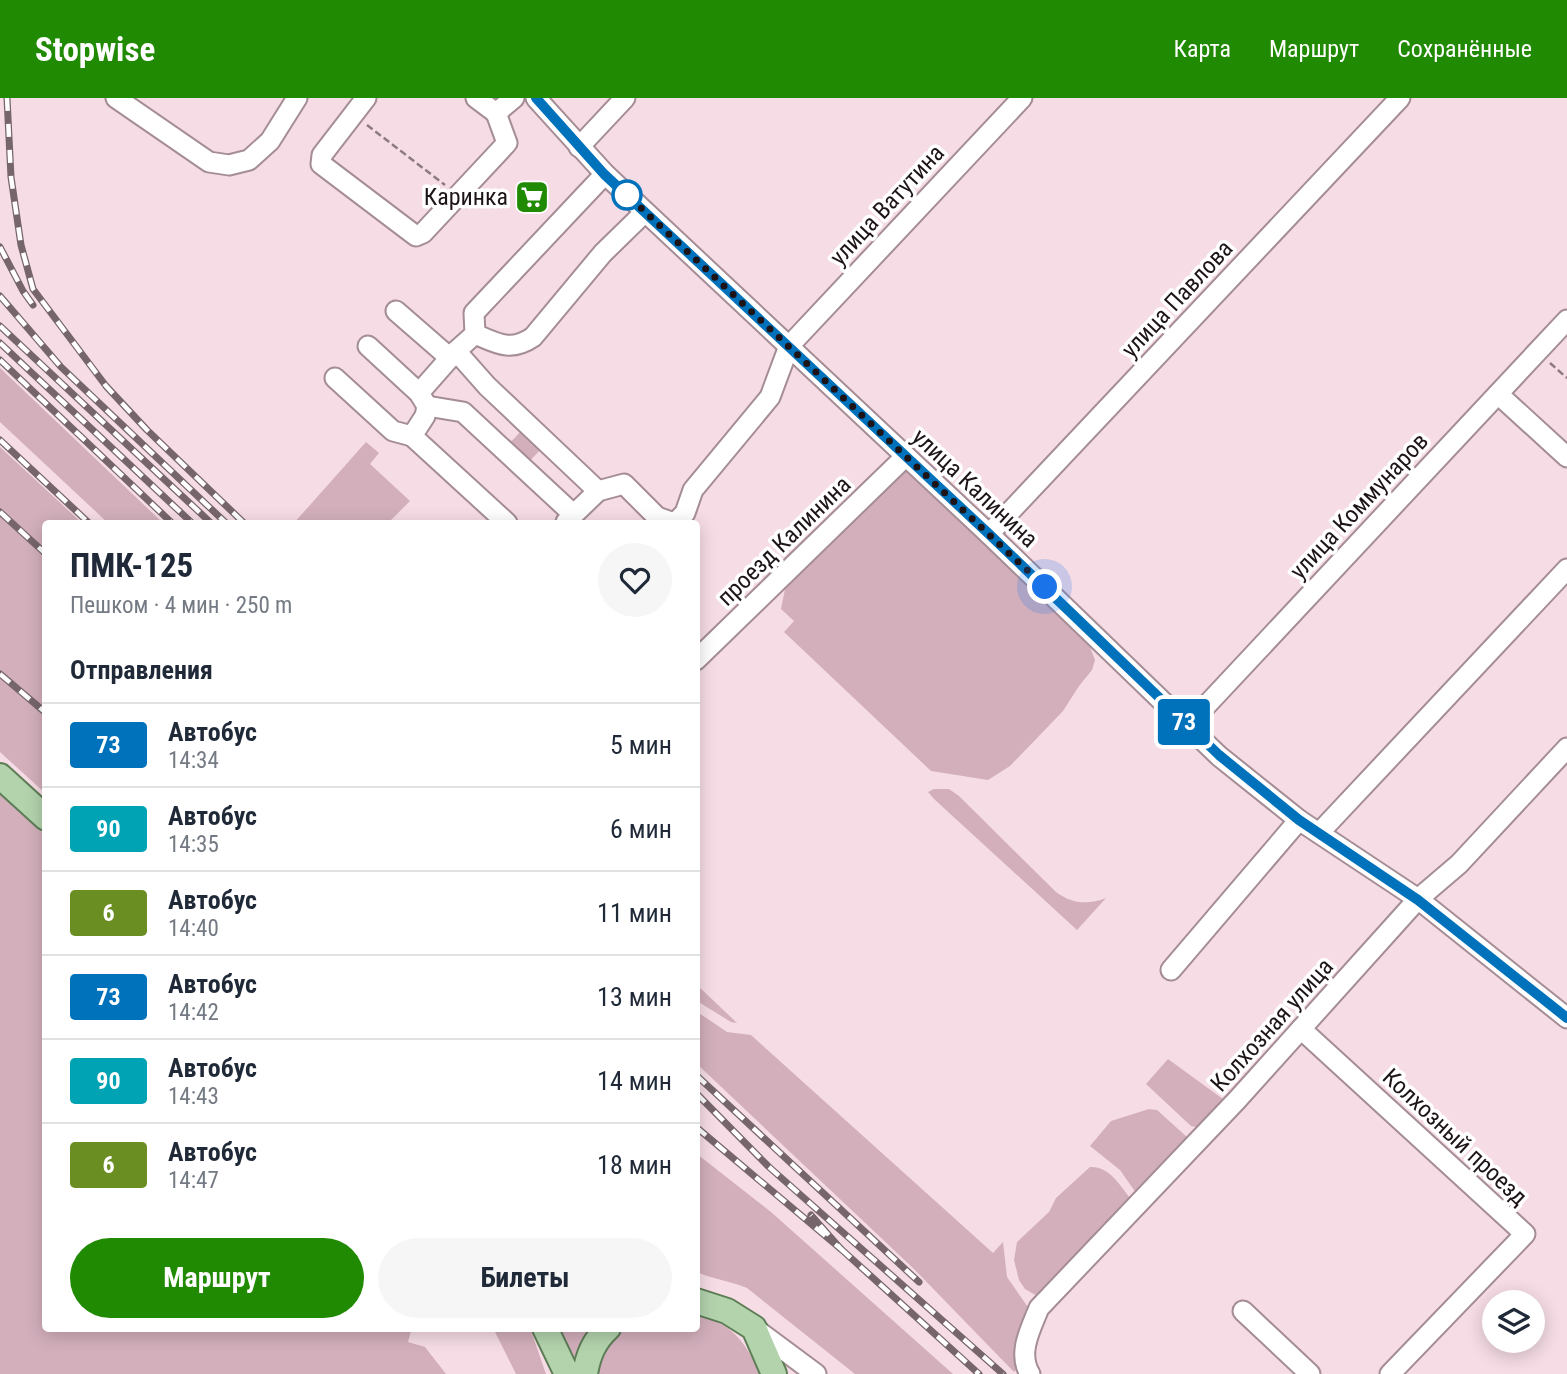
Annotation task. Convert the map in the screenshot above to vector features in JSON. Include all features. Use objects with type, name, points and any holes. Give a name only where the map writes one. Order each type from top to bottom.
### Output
[{"type":"main road","points":[[0,776],[42,814]]},
{"type":"main road","points":[[700,1302],[719,1307],[754,1328],[774,1374]]},
{"type":"main road","points":[[547,1332],[567,1374]]},
{"type":"main road","points":[[585,1374],[587,1358],[604,1332]]},
{"type":"street","points":[[128,101],[209,162],[229,166],[249,160],[270,141],[297,98]]},
{"type":"street","points":[[366,98],[322,155],[321,164],[401,226],[419,236],[507,143],[496,113],[476,98]]},
{"type":"street","points":[[496,113],[514,98]]},
{"type":"street","name":"улица Калинина","points":[[536,98],[604,174],[989,534],[1219,755],[1299,820],[1418,900],[1567,1018]]},
{"type":"street","points":[[579,147],[625,98]]},
{"type":"street","name":"улица Ватутина","points":[[789,346],[1022,98]]},
{"type":"street","name":"улица Павлова","points":[[989,534],[1400,98]]},
{"type":"street","points":[[475,334],[474,313],[604,174]]},
{"type":"street","points":[[475,334],[499,345],[520,345],[533,337],[603,253],[645,212]]},
{"type":"street","points":[[396,311],[453,354],[598,491]]},
{"type":"street","name":"улица Коммунаров","points":[[1188,725],[1567,320]]},
{"type":"street","points":[[412,436],[425,416],[423,400],[453,354],[475,334]]},
{"type":"street","points":[[368,346],[423,400],[463,412],[569,519],[598,491],[624,484],[657,517],[666,520]]},
{"type":"street","points":[[677,520],[685,513],[693,489],[770,397],[789,346]]},
{"type":"street","points":[[335,378],[393,431],[412,436],[504,520]]},
{"type":"street","points":[[1498,394],[1567,457]]},
{"type":"street","name":"проезд Калинина","points":[[700,656],[906,456]]},
{"type":"street","points":[[1319,833],[1567,569]]},
{"type":"street","name":"Колхозная улица","points":[[1030,1374],[1025,1366],[1025,1342],[1039,1308],[1237,1100],[1418,900],[1459,864],[1567,748]]},
{"type":"street","points":[[1171,970],[1299,820]]},
{"type":"street","name":"Колхозный проезд","points":[[1301,1029],[1525,1234],[1390,1374]]},
{"type":"street","points":[[1243,1311],[1310,1374]]},
{"type":"street","points":[[754,1328],[816,1374]]},
{"type":"path","points":[[353,114],[458,195]]},
{"type":"path","points":[[1536,353],[1567,377]]},
{"type":"shaded area","points":[[0,368],[160,520],[105,520],[0,422]]},
{"type":"shaded area","points":[[522,430],[542,448],[527,464],[507,446]]},
{"type":"shaded area","points":[[366,442],[379,453],[370,464],[410,501],[391,520],[297,520]]},
{"type":"shaded area","points":[[0,447],[79,520],[42,520],[42,790],[0,752]]},
{"type":"shaded area","points":[[904,464],[1090,647],[1095,660],[1092,670],[1063,711],[1010,766],[988,780],[931,771],[784,632],[794,621],[781,609],[786,584]]},
{"type":"shaded area","points":[[934,789],[949,789],[959,796],[1062,896],[1080,902],[1106,898],[1077,930],[934,799],[928,792]]},
{"type":"shaded area","points":[[0,794],[42,832],[42,1332],[411,1332],[408,1342],[425,1347],[446,1374],[0,1374]]},
{"type":"shaded area","points":[[700,988],[737,1023],[700,1003]]},
{"type":"shaded area","points":[[700,1014],[727,1032],[751,1035],[993,1253],[1003,1242],[1007,1277],[1032,1313],[1018,1367],[1014,1372],[914,1269],[700,1067]]},
{"type":"shaded area","points":[[1168,1059],[1227,1102],[1203,1129],[1191,1126],[1146,1084]]},
{"type":"shaded area","points":[[1149,1109],[1157,1110],[1187,1137],[1186,1145],[1136,1193],[1120,1170],[1090,1146],[1111,1121]]},
{"type":"shaded area","points":[[700,1156],[771,1212],[953,1374],[855,1374],[747,1288],[700,1273]]},
{"type":"shaded area","points":[[1090,1167],[1103,1169],[1113,1177],[1130,1198],[1129,1204],[1045,1295],[1037,1296],[1025,1289],[1019,1280],[1014,1260],[1017,1242],[1049,1212],[1056,1198]]},
{"type":"shaded area","points":[[700,1314],[736,1335],[749,1352],[759,1374],[597,1374],[619,1332],[700,1332]]},
{"type":"shaded area","points":[[495,1332],[531,1332],[546,1374],[516,1374]]},
{"type":"shaded area","points":[[561,1332],[591,1332],[574,1360]]},
{"type":"railway","points":[[7,98],[11,177],[21,245],[33,289],[106,386],[147,430],[241,520]]},
{"type":"railway","points":[[0,247],[33,305]]},
{"type":"railway","points":[[0,296],[61,367],[223,520]]},
{"type":"railway","points":[[0,326],[208,520]]},
{"type":"railway","points":[[0,343],[189,520]]},
{"type":"railway","points":[[0,360],[169,520]]},
{"type":"railway","points":[[0,440],[86,520]]},
{"type":"railway","points":[[0,512],[42,550]]},
{"type":"railway","points":[[0,674],[42,710]]},
{"type":"railway","points":[[700,1079],[919,1282]]},
{"type":"railway","points":[[700,1097],[769,1167],[1003,1374]]},
{"type":"railway","points":[[700,1130],[841,1249],[811,1215]]},
{"type":"railway","points":[[841,1249],[979,1374]]},
{"type":"bus line","name":"73","points":[[536,98],[604,174],[989,534],[1219,755],[1299,820],[1418,900],[1567,1018]]},
{"type":"place","name":"Каринка","points":[[532,197]]},
{"type":"route","points":[[627,195],[625,193],[1045,587]]}]
